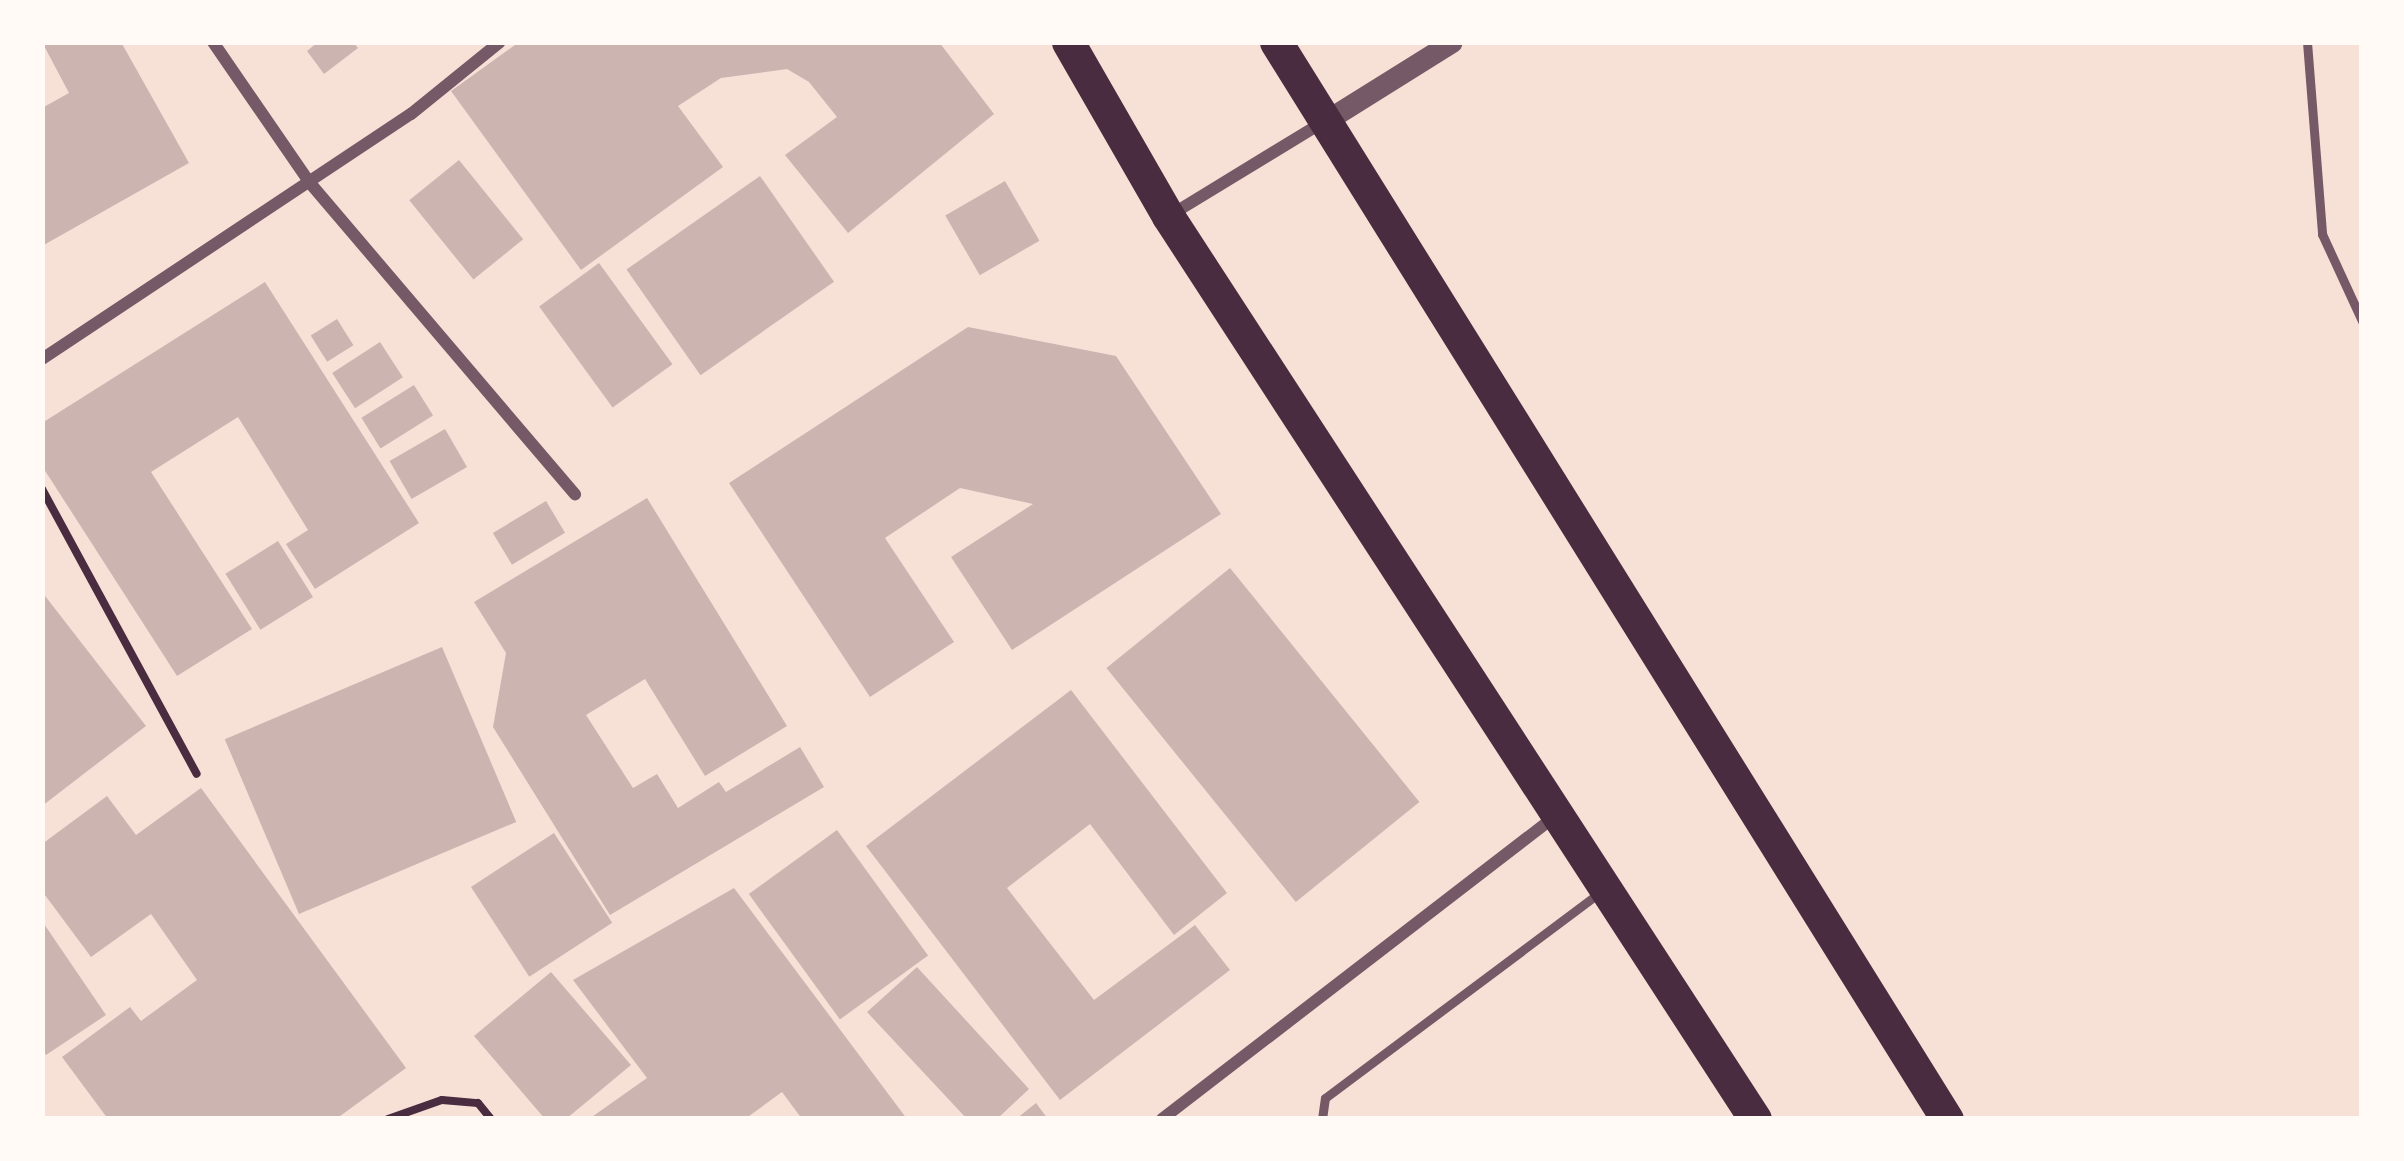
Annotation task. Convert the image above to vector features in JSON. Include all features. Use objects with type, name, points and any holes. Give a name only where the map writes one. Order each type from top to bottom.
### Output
[{"type":"highway","points":[[1068,42],[1168,217],[1755,1119]]},
{"type":"highway","points":[[1276,42],[1947,1119]]},
{"type":"street","points":[[213,42],[310,183],[575,494]]},
{"type":"street","points":[[42,359],[310,183],[500,42]]},
{"type":"street","points":[[1168,217],[1452,42]]},
{"type":"street","points":[[1162,1119],[1558,814]]},
{"type":"lane","points":[[2307,42],[2322,234],[2362,321]]},
{"type":"lane","points":[[1322,1119],[1325,1099],[1606,888]]},
{"type":"path","points":[[42,489],[197,774]]},
{"type":"path","points":[[388,1119],[442,1100],[478,1103],[491,1119]]},
{"type":"building","points":[[42,42],[121,42],[189,163],[42,246],[42,108],[69,93]]},
{"type":"building","points":[[318,42],[353,42],[358,48],[324,74],[307,51]]},
{"type":"building","points":[[519,42],[939,42],[994,114],[848,233],[785,155],[837,117],[809,82],[787,69],[721,78],[678,106],[723,167],[581,270],[451,91]]},
{"type":"building","points":[[459,160],[523,239],[473,280],[409,200]]},
{"type":"building","points":[[760,176],[834,282],[700,375],[626,269]]},
{"type":"building","points":[[1005,181],[1040,241],[980,275],[945,216]]},
{"type":"building","points":[[599,263],[672,364],[613,408],[539,306]]},
{"type":"building","points":[[265,282],[419,523],[315,589],[286,544],[308,530],[238,417],[151,472],[252,629],[177,676],[42,466],[42,423]]},
{"type":"building","points":[[337,319],[353,345],[327,362],[311,335]]},
{"type":"building","points":[[968,327],[1116,356],[1221,514],[1012,650],[951,557],[1033,504],[960,488],[885,538],[954,642],[870,697],[729,483]]},
{"type":"building","points":[[380,342],[403,377],[355,408],[332,373]]},
{"type":"building","points":[[414,385],[433,416],[380,448],[361,418]]},
{"type":"building","points":[[445,429],[467,467],[412,499],[390,461]]},
{"type":"building","points":[[647,498],[787,726],[705,776],[645,679],[586,715],[633,788],[657,774],[678,808],[719,782],[726,792],[800,747],[824,787],[610,915],[493,727],[506,653],[474,602]]},
{"type":"building","points":[[546,501],[565,533],[512,565],[493,533]]},
{"type":"building","points":[[278,541],[313,597],[260,630],[225,574]]},
{"type":"building","points":[[1230,568],[1419,802],[1296,902],[1106,668]]},
{"type":"building","points":[[42,592],[146,726],[42,806]]},
{"type":"building","points":[[442,647],[516,822],[299,914],[225,739]]},
{"type":"building","points":[[1071,690],[1227,893],[1174,935],[1090,824],[1007,888],[1094,1000],[1195,925],[1230,970],[1060,1100],[866,846]]},
{"type":"building","points":[[201,788],[406,1068],[336,1119],[108,1119],[62,1057],[130,1007],[141,1021],[197,980],[151,914],[91,957],[42,891],[42,844],[107,796],[136,835]]},
{"type":"building","points":[[837,830],[928,955],[840,1019],[749,894]]},
{"type":"building","points":[[554,833],[612,923],[529,977],[471,887]]},
{"type":"building","points":[[734,888],[907,1119],[802,1119],[782,1092],[745,1119],[589,1119],[647,1078],[573,980]]},
{"type":"building","points":[[42,921],[106,1015],[46,1055],[42,1049]]},
{"type":"building","points":[[917,967],[1029,1089],[997,1119],[967,1119],[867,1012]]},
{"type":"building","points":[[551,972],[631,1065],[566,1119],[545,1119],[474,1036]]},
{"type":"building","points":[[1036,1103],[1048,1119],[1016,1119]]}]
